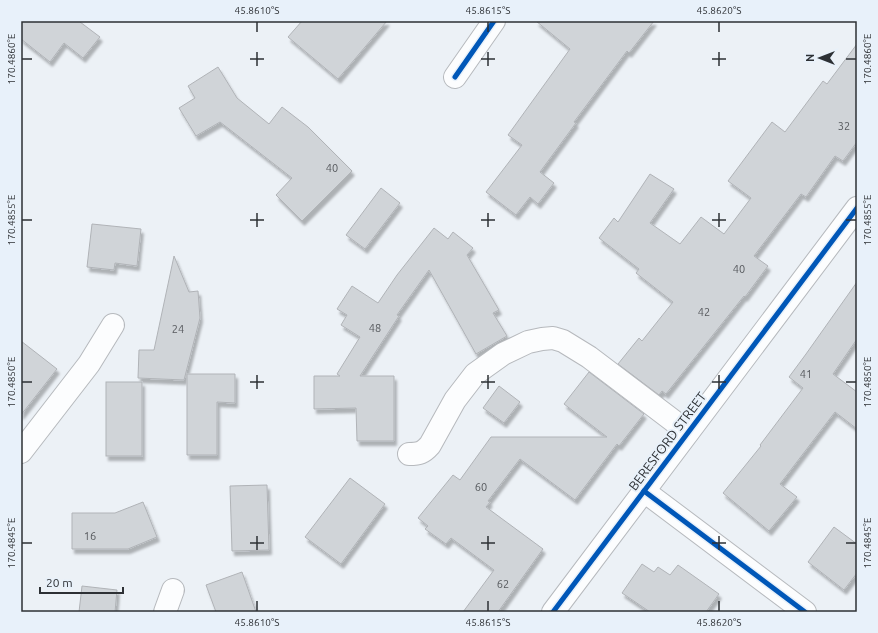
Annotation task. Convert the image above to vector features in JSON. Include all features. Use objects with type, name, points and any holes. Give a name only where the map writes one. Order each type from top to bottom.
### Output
[{"type":"street","points":[[455,77],[494,21]]},
{"type":"street","name":"BERESFORD STREET","points":[[553,612],[857,208]]},
{"type":"street","points":[[21,452],[89,364],[114,325]]},
{"type":"street","points":[[409,454],[424,452],[430,445],[454,400],[475,374],[503,354],[528,342],[553,338],[563,341],[589,357],[688,432]]},
{"type":"street","points":[[644,491],[805,612]]},
{"type":"street","points":[[165,612],[173,590]]},
{"type":"building","points":[[21,21],[81,21],[80,22],[100,37],[83,58],[64,43],[50,62],[21,39]]},
{"type":"building","points":[[302,21],[387,21],[338,79],[288,37]]},
{"type":"building","points":[[536,21],[654,21],[629,53],[627,51],[574,122],[576,123],[540,172],[554,183],[538,204],[530,197],[516,215],[486,192],[522,145],[508,135],[570,49]]},
{"type":"building","points":[[857,44],[857,142],[843,161],[835,156],[806,197],[801,194],[754,256],[768,266],[745,297],[744,296],[666,394],[662,391],[659,395],[618,364],[639,338],[642,341],[673,302],[636,273],[639,269],[599,238],[614,218],[618,222],[650,174],[674,189],[650,223],[680,244],[701,217],[724,234],[751,198],[728,181],[772,122],[785,132],[823,81],[827,84]]},
{"type":"building","points":[[218,67],[237,98],[269,124],[282,107],[308,127],[352,171],[302,221],[276,195],[292,178],[220,122],[196,136],[179,108],[195,98],[188,86]]},
{"type":"building","points":[[381,188],[400,203],[365,249],[346,235]]},
{"type":"building","points":[[92,224],[141,229],[137,266],[115,263],[114,270],[87,267]]},
{"type":"building","points":[[434,228],[448,239],[453,232],[473,248],[467,255],[499,310],[493,313],[507,336],[476,354],[429,270],[397,315],[399,316],[360,376],[394,376],[394,441],[357,441],[356,408],[314,409],[314,376],[340,376],[337,374],[360,337],[341,325],[347,315],[337,309],[352,286],[378,303],[397,275]]},
{"type":"building","points":[[174,256],[189,292],[198,291],[200,318],[184,380],[138,378],[139,350],[154,350]]},
{"type":"building","points":[[857,282],[857,339],[833,374],[857,392],[857,429],[835,412],[780,484],[797,497],[769,531],[723,493],[761,446],[760,445],[803,388],[789,377]]},
{"type":"building","points":[[21,341],[57,369],[21,415]]},
{"type":"building","points":[[589,372],[644,414],[619,446],[617,444],[575,500],[520,459],[488,501],[490,502],[486,507],[543,549],[498,612],[463,612],[494,570],[451,538],[446,544],[425,529],[428,526],[418,518],[453,475],[460,480],[491,437],[607,437],[564,404]]},
{"type":"building","points":[[187,374],[235,374],[235,403],[217,402],[217,455],[187,455]]},
{"type":"building","points":[[106,382],[142,382],[142,456],[106,456]]},
{"type":"building","points":[[499,386],[520,402],[504,423],[483,408]]},
{"type":"building","points":[[350,478],[385,504],[341,564],[305,537]]},
{"type":"building","points":[[267,485],[269,550],[232,551],[230,486]]},
{"type":"building","points":[[143,502],[157,537],[128,549],[72,549],[72,513],[115,513]]},
{"type":"building","points":[[834,527],[857,544],[857,573],[844,590],[808,562]]},
{"type":"building","points":[[642,564],[654,572],[658,567],[670,575],[678,565],[719,594],[706,612],[650,612],[622,593]]},
{"type":"building","points":[[242,572],[256,612],[216,612],[206,585]]},
{"type":"building","points":[[82,586],[117,590],[115,612],[79,612]]},
{"type":"cycle path","points":[[455,77],[494,21]]},
{"type":"cycle path","points":[[553,612],[857,208]]},
{"type":"cycle path","points":[[644,491],[805,612]]}]
